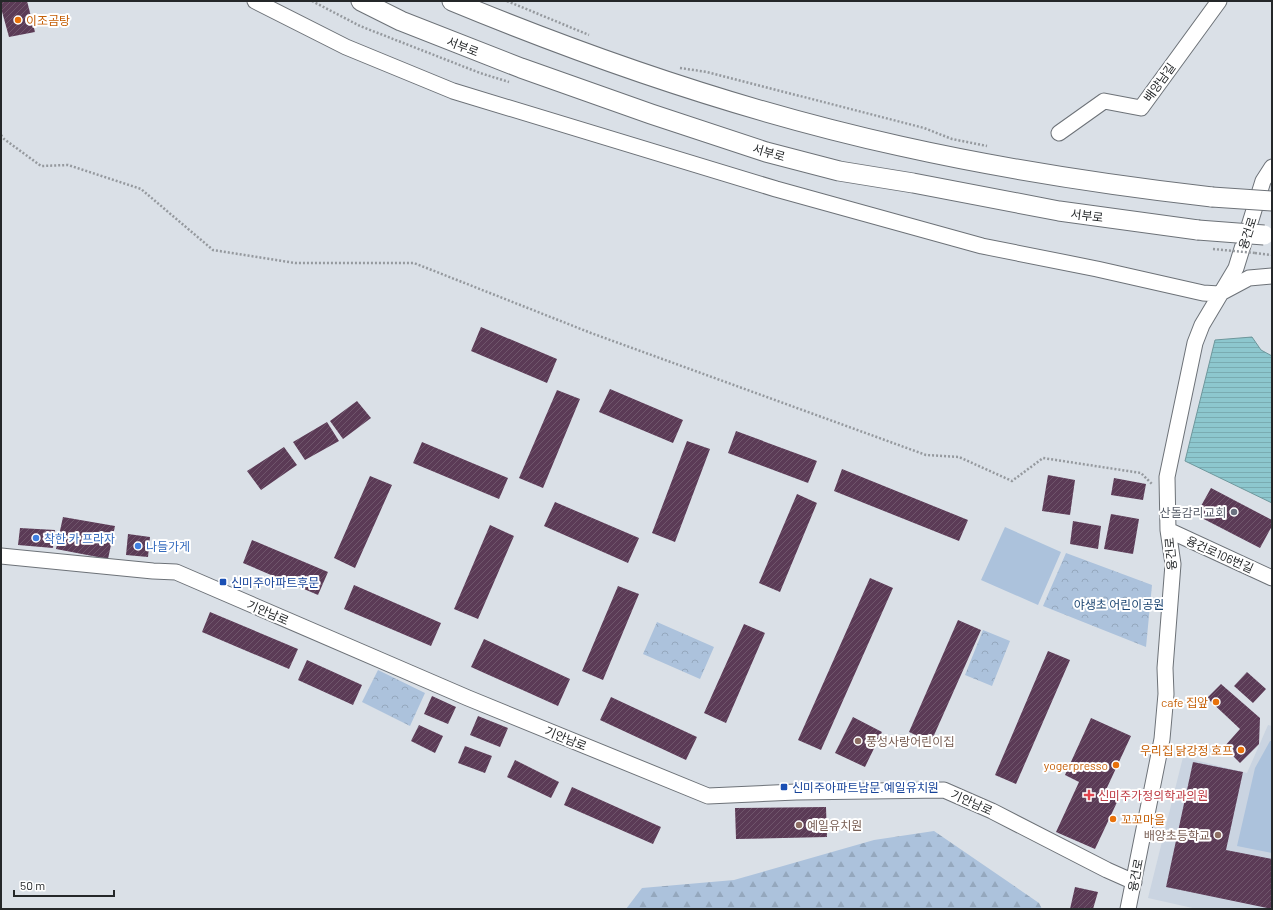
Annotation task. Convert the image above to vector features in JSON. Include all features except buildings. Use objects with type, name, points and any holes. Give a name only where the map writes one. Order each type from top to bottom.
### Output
[{"type":"main road","name":"서부로","points":[[361,1],[401,21],[521,68],[766,152],[839,171],[1059,211],[1198,230],[1268,235]]},
{"type":"main road","points":[[452,1],[536,35],[642,74],[837,131],[899,146],[1056,176],[1143,189],[1272,202]]},
{"type":"street","points":[[255,1],[346,47],[453,91],[769,187],[974,244],[1203,293],[1219,294],[1249,278],[1272,276]]},
{"type":"street","name":"배양남길","points":[[1059,133],[1104,101],[1140,108],[1219,1]]},
{"type":"street","name":"융건로","points":[[1128,909],[1162,739],[1166,694],[1165,668],[1173,564],[1168,530],[1167,477],[1195,343],[1202,325],[1219,294],[1236,268],[1263,182],[1272,167]]},
{"type":"street","name":"융건로106번길","points":[[1168,530],[1272,578]]},
{"type":"street","name":"기안남로","points":[[1,556],[176,572],[468,698],[708,796],[796,792],[944,790],[992,811],[1107,870],[1134,882]]},
{"type":"path","points":[[507,1],[591,36]]},
{"type":"path","points":[[679,67],[707,72],[924,128],[952,139],[989,146]]},
{"type":"path","points":[[1,135],[4,139],[41,166],[68,165],[141,189],[213,250],[295,263],[414,263],[592,333],[926,455],[959,457],[1012,481],[1043,458],[1141,473],[1167,496]]},
{"type":"path","points":[[1210,248],[1272,255]]},
{"type":"shaded area","points":[[1252,337],[1261,350],[1272,356],[1272,503],[1185,461],[1215,340]]},
{"type":"shaded area","name":"배양초등학교","points":[[1268,725],[1272,726],[1272,909],[1197,909],[1148,898],[1183,757],[1247,773]]},
{"type":"green space","points":[[1005,527],[1061,552],[1038,605],[981,580]]},
{"type":"green space","name":"야생초 어린이공원","points":[[1066,553],[1152,585],[1146,647],[1043,606]]},
{"type":"green space","points":[[657,622],[714,647],[700,679],[643,654]]},
{"type":"green space","points":[[983,630],[1010,641],[992,686],[965,675]]},
{"type":"green space","points":[[378,670],[425,693],[410,726],[362,702]]},
{"type":"green space","points":[[1270,741],[1272,741],[1272,853],[1237,846],[1255,768]]},
{"type":"green space","points":[[934,831],[1039,903],[1042,909],[626,909],[642,888],[734,880],[874,840]]},
{"type":"place","name":"이조곰탕","points":[[18,20]]},
{"type":"place","name":"산돌감리교회","points":[[1234,512]]},
{"type":"place","name":"착한 카 프라자","points":[[36,538]]},
{"type":"place","name":"나들가게","points":[[138,546]]},
{"type":"place","name":"신미주아파트후문","points":[[223,582]]},
{"type":"place","name":"cafe 집앞","points":[[1216,702]]},
{"type":"place","name":"풍성사랑어린이집","points":[[858,741]]},
{"type":"place","name":"우리집 닭강정 호프","points":[[1241,750]]},
{"type":"place","name":"yogerpresso","points":[[1116,765]]},
{"type":"place","name":"신미주아파트남문.예일유치원","points":[[784,787]]},
{"type":"place","name":"신미주가정의학과의원","points":[[1089,795]]},
{"type":"place","name":"꼬꼬마을","points":[[1113,819]]},
{"type":"place","name":"예일유치원","points":[[799,825]]},
{"type":"place","name":"배양초등학교","points":[[1218,835]]}]
